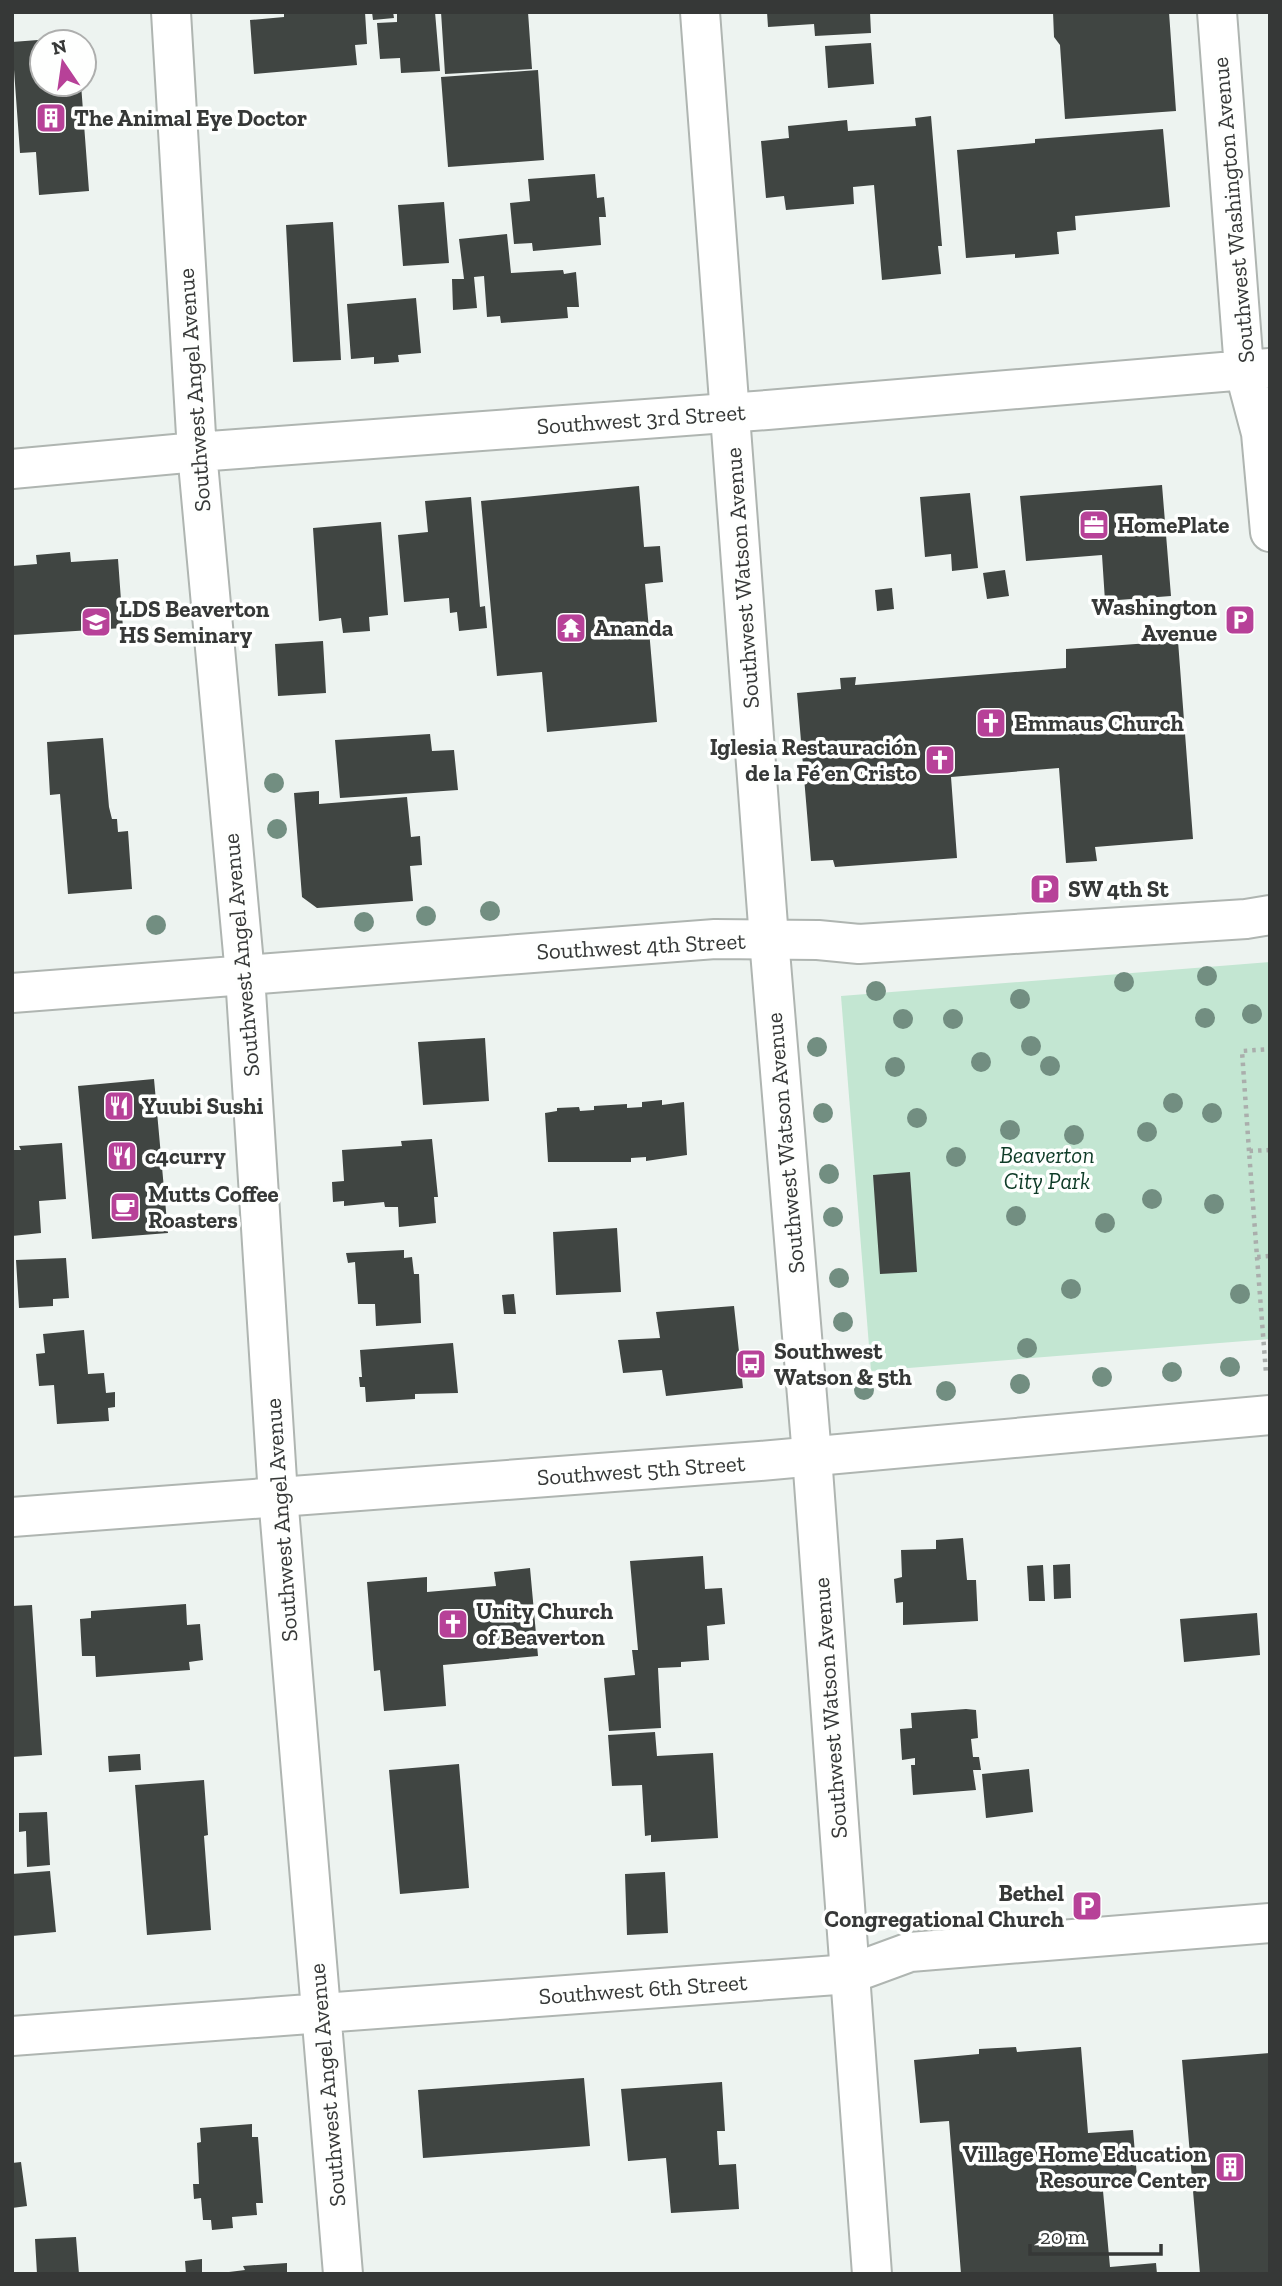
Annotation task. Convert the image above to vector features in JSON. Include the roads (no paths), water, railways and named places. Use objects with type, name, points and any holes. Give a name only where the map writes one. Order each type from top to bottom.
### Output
[{"type":"street","name":"Southwest Angel Avenue","points":[[171,12],[197,452],[245,975],[278,1496],[342,2274]]},
{"type":"street","name":"Southwest Watson Avenue","points":[[700,12],[769,939],[812,1456],[872,2274]]},
{"type":"street","name":"Southwest Washington Avenue","points":[[1217,12],[1257,369],[1270,532]]},
{"type":"street","name":"Southwest 3rd Street","points":[[12,469],[197,452],[1257,369]]},
{"type":"street","name":"Southwest 4th Street","points":[[12,993],[715,939],[818,940],[859,944],[1246,919],[1270,915]]},
{"type":"street","name":"Southwest 5th Street","points":[[12,1517],[812,1456],[1268,1399]]},
{"type":"street","name":"Southwest 6th Street","points":[[12,2036],[850,1974],[910,1952],[1270,1923]]},
{"type":"place","name":"The Animal Eye Doctor","points":[[51,118]]},
{"type":"place","name":"HomePlate","points":[[1094,525]]},
{"type":"place","name":"Washington Avenue","points":[[1240,620]]},
{"type":"place","name":"LDS Beaverton HS Seminary","points":[[96,622]]},
{"type":"place","name":"Ananda","points":[[571,628]]},
{"type":"place","name":"Emmaus Church","points":[[991,723]]},
{"type":"place","name":"Iglesia Restauración de la Fé en Cristo","points":[[940,760]]},
{"type":"place","name":"SW 4th St","points":[[1045,889]]},
{"type":"place","name":"Yuubi Sushi","points":[[119,1106]]},
{"type":"place","name":"c4curry","points":[[122,1156]]},
{"type":"place","name":"Mutts Coffee Roasters","points":[[125,1207]]},
{"type":"place","name":"Southwest Watson & 5th","points":[[751,1364]]},
{"type":"place","name":"Unity Church of Beaverton","points":[[453,1624]]},
{"type":"place","name":"Bethel Congregational Church","points":[[1087,1906]]},
{"type":"place","name":"Village Home Education Resource Center","points":[[1230,2167]]},
{"type":"park label","name":"Beaverton City Park","points":[[1047,1168]]}]
